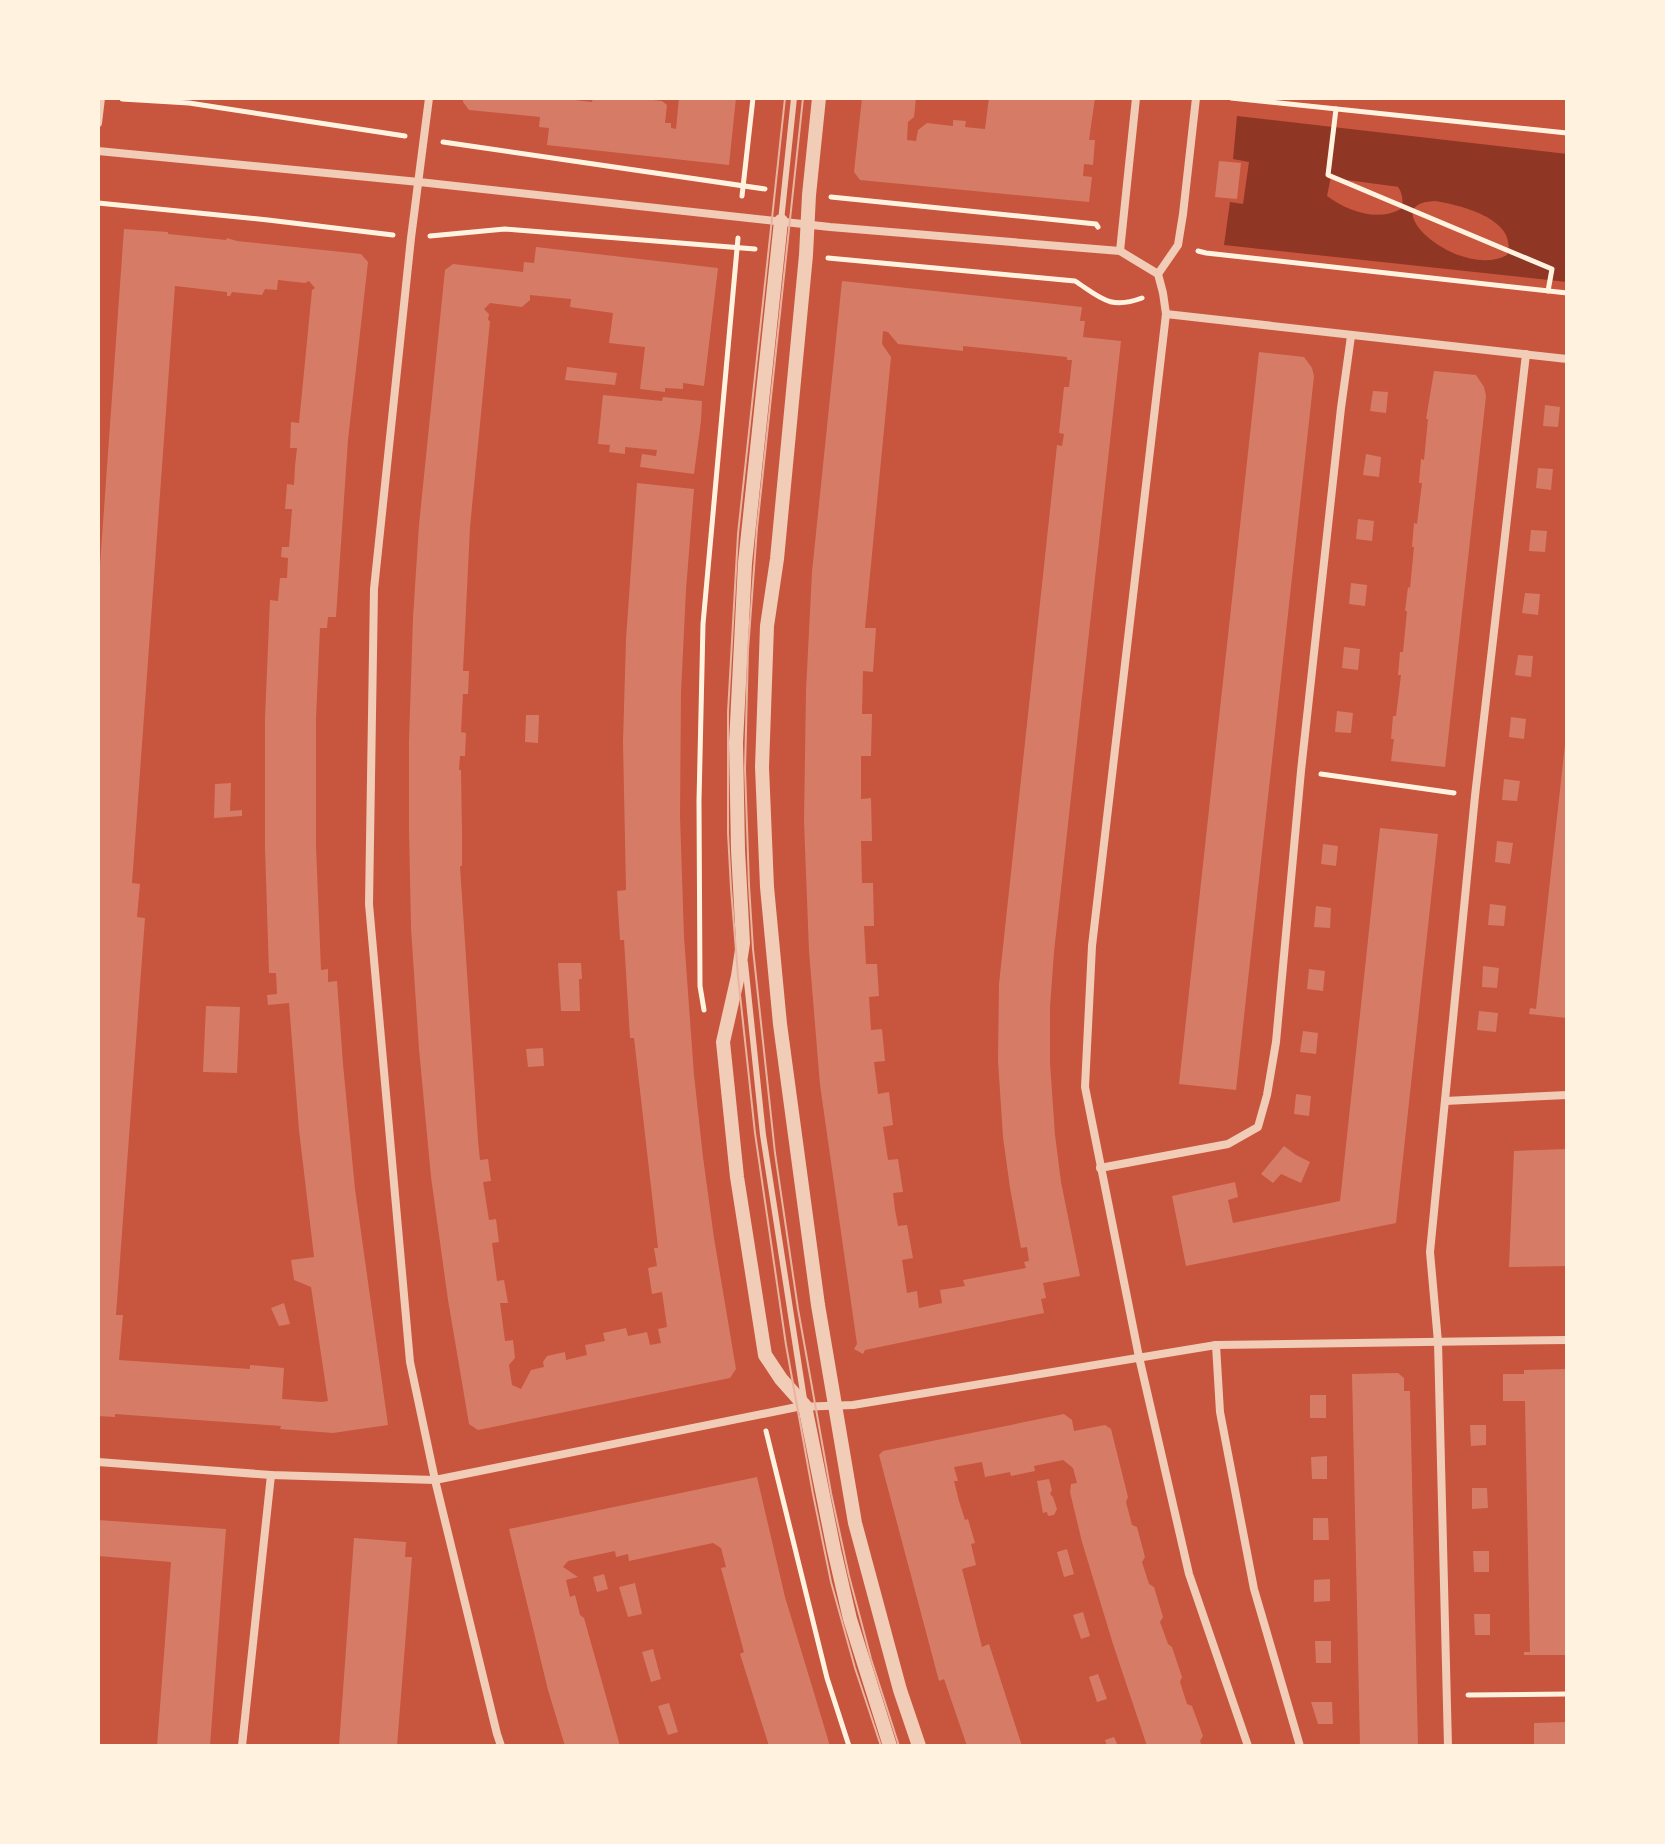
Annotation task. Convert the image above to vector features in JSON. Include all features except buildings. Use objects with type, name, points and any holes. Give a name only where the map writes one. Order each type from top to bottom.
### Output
[{"type":"street","points":[[98,123],[101,98]]},
{"type":"street","points":[[429,98],[374,589],[369,904],[410,1362],[435,1480],[501,1746]]},
{"type":"street","points":[[819,98],[777,559],[767,626],[762,767],[767,887],[780,1024],[818,1305],[855,1523],[900,1690],[919,1746]]},
{"type":"street","points":[[1120,251],[1136,98]]},
{"type":"street","points":[[1158,274],[1178,245],[1196,98]]},
{"type":"street","points":[[98,151],[830,227],[1120,251],[1158,274],[1166,314],[1092,946],[1085,1087],[1139,1357],[1189,1574],[1248,1746]]},
{"type":"street","points":[[781,221],[745,563],[736,743],[743,943],[723,1042],[737,1177],[765,1355],[805,1406],[850,1619],[890,1746]]},
{"type":"street","points":[[1166,314],[1567,359]]},
{"type":"street","points":[[1100,1168],[1228,1144],[1258,1127],[1276,1042],[1301,771],[1351,336]]},
{"type":"street","points":[[1448,1746],[1438,1342],[1430,1252],[1475,796],[1526,354]]},
{"type":"street","points":[[1445,1101],[1567,1095]]},
{"type":"street","points":[[98,1462],[271,1475],[435,1480],[805,1406],[853,1405],[1216,1345],[1567,1340]]},
{"type":"street","points":[[1216,1345],[1220,1412],[1254,1589],[1300,1746]]},
{"type":"street","points":[[242,1746],[271,1475]]},
{"type":"lane","points":[[781,221],[794,98]]},
{"type":"lane","points":[[743,943],[763,1135],[805,1406]]},
{"type":"path","points":[[1231,98],[1567,133]]},
{"type":"path","points":[[1336,109],[1328,175],[1552,269],[1548,291]]},
{"type":"path","points":[[830,227],[836,183]]},
{"type":"path","points":[[835,197],[1096,224],[1103,233]]},
{"type":"path","points":[[1178,245],[1206,253],[1567,293]]},
{"type":"path","points":[[737,247],[778,251]]},
{"type":"path","points":[[824,271],[825,258],[1075,281],[1101,299],[1125,304],[1144,297],[1158,274]]},
{"type":"path","points":[[1301,771],[1475,796]]},
{"type":"path","points":[[1446,1695],[1567,1694]]},
{"type":"shaded area","points":[[1237,116],[1567,154],[1567,282],[1224,245],[1230,202],[1243,204],[1249,162],[1233,159]],"holes":[[[1335,157],[1357,161],[1391,179],[1399,188],[1401,209],[1372,215],[1344,206],[1327,196]],[[1435,201],[1472,210],[1496,223],[1508,243],[1507,255],[1488,260],[1467,258],[1429,238],[1417,226],[1413,214],[1418,205]]]},
{"type":"waterway","points":[[1287,154],[1415,171]]},
{"type":"tram line","points":[[785,98],[738,534],[728,712],[731,888],[755,1133],[786,1345],[831,1582],[881,1746]]},
{"type":"tram line","points":[[803,98],[757,528],[748,650],[745,769],[749,885],[775,1153],[798,1309],[849,1576],[899,1746]]}]
